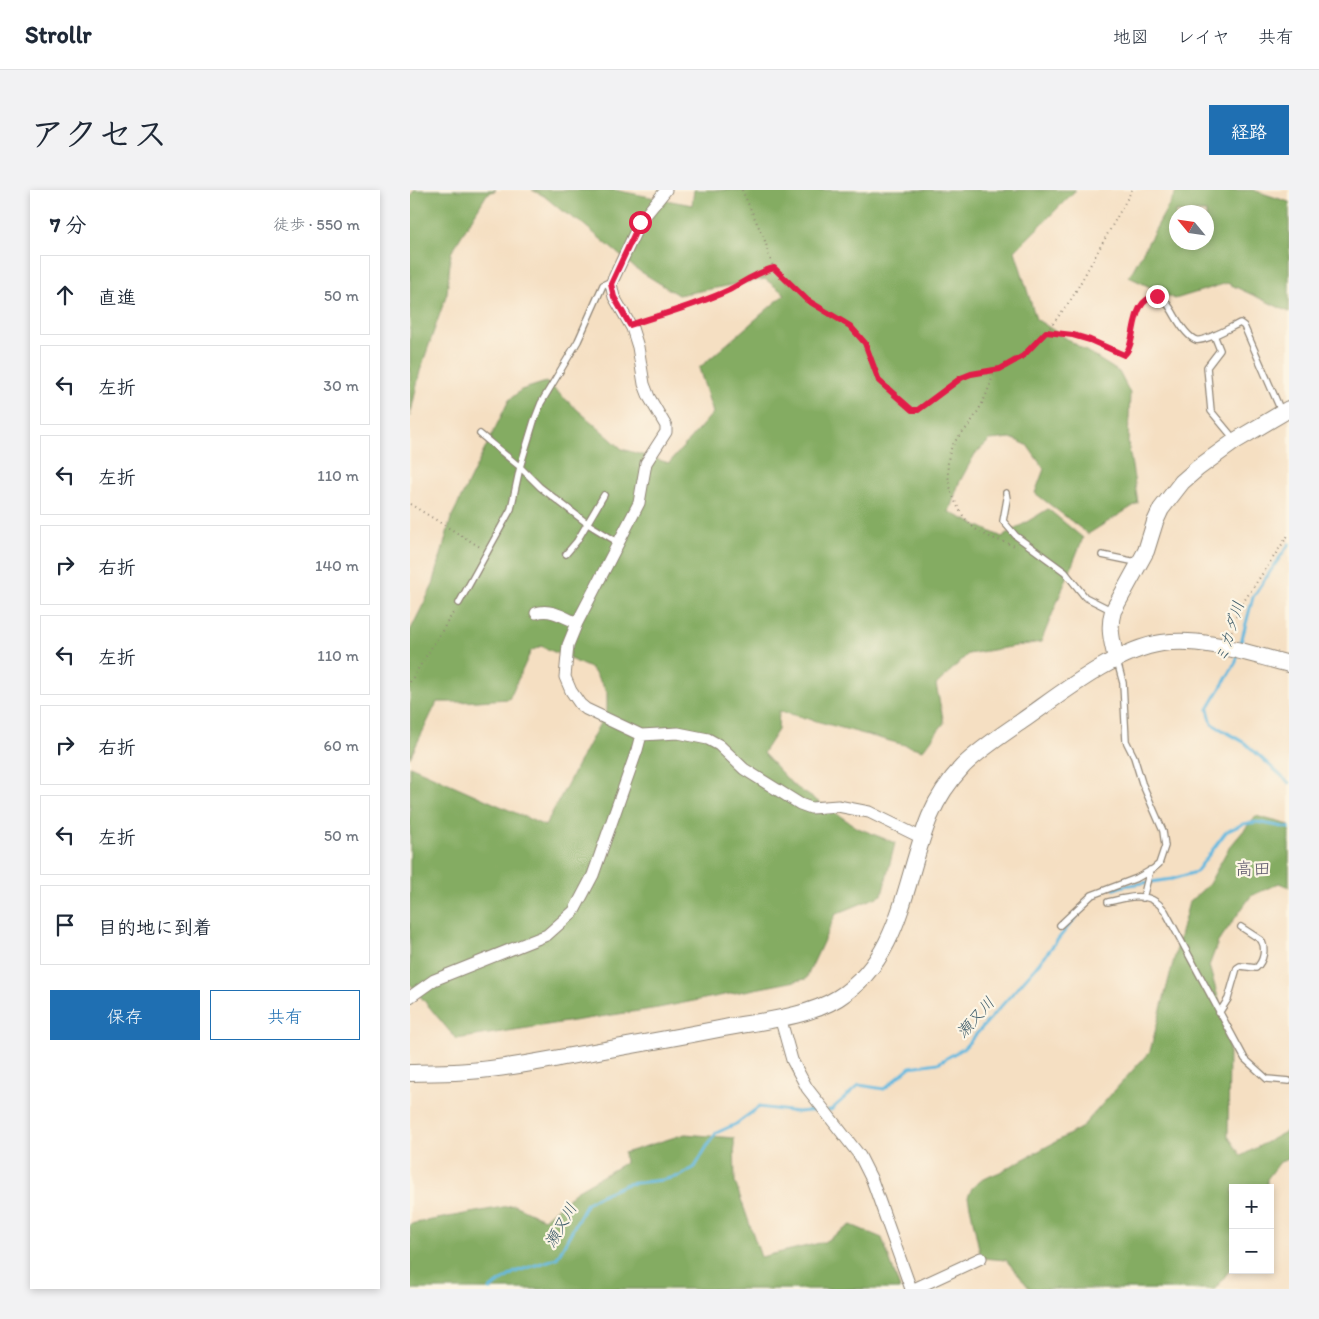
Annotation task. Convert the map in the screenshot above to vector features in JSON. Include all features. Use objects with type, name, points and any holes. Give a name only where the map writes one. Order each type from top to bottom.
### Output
[{"type":"street","points":[[666,190],[640,222],[611,284],[614,297],[630,325],[638,347],[644,384],[649,397],[666,426],[666,432],[646,463],[639,503],[577,623],[568,645],[565,677],[567,684],[580,704],[586,709],[641,734],[678,733],[708,739],[719,745],[744,769],[800,804],[811,808],[838,806],[869,812],[922,838]]},
{"type":"street","points":[[1116,658],[1111,636],[1113,611],[1146,551],[1155,522],[1166,502],[1182,482],[1198,468],[1236,441],[1286,410]]},
{"type":"street","points":[[536,613],[542,611],[549,612],[577,623]]},
{"type":"street","points":[[410,1073],[469,1072],[513,1066],[811,1011],[838,999],[862,980],[889,940],[900,912],[922,838],[943,790],[964,765],[1037,710],[1116,658],[1141,648],[1162,643],[1185,642],[1226,648],[1289,664]]},
{"type":"street","points":[[410,997],[434,980],[547,935],[574,911],[593,875],[638,750],[641,734]]},
{"type":"street","points":[[780,1017],[792,1060],[808,1088],[860,1156],[872,1180],[913,1289],[981,1258]]},
{"type":"lane","points":[[459,603],[511,509],[520,467],[541,402],[578,341],[604,285],[607,283],[611,284]]},
{"type":"lane","points":[[1157,296],[1164,299],[1178,322],[1192,338],[1199,340],[1240,323],[1244,326],[1286,410]]},
{"type":"lane","points":[[1214,335],[1220,350],[1207,368],[1211,410],[1236,441]]},
{"type":"lane","points":[[480,434],[520,467],[540,487],[588,524],[619,543]]},
{"type":"lane","points":[[1006,493],[1007,499],[1003,515],[1006,525],[1016,536],[1065,572],[1085,596],[1113,611]]},
{"type":"lane","points":[[566,554],[588,524],[604,495]]},
{"type":"lane","points":[[1102,555],[1140,563]]},
{"type":"lane","points":[[1060,925],[1092,894],[1137,878],[1159,864],[1165,846],[1163,831],[1126,741],[1123,683],[1116,658]]},
{"type":"lane","points":[[1143,898],[1150,870]]},
{"type":"lane","points":[[1108,902],[1136,897],[1156,901],[1165,911],[1245,1059],[1267,1079],[1289,1081]]},
{"type":"lane","points":[[1219,1014],[1228,999],[1238,968],[1240,966],[1256,968],[1260,965],[1262,958],[1264,949],[1261,940],[1241,927]]},
{"type":"path","points":[[742,190],[766,243],[774,268],[807,300],[850,326],[865,343],[879,381],[912,410],[918,410],[961,378],[971,374],[1000,369],[1023,356],[1046,332],[1072,298],[1132,190]]},
{"type":"path","points":[[630,325],[728,290],[760,273],[774,268]]},
{"type":"path","points":[[1046,332],[1073,335],[1090,340],[1124,355],[1131,347],[1133,326],[1142,306],[1148,298],[1157,296]]},
{"type":"path","points":[[994,370],[991,385],[983,402],[954,444],[948,457],[948,482],[954,500],[973,527],[987,535],[1040,555]]},
{"type":"path","points":[[410,504],[487,551]]},
{"type":"path","points":[[1226,648],[1238,610],[1289,534]]},
{"type":"path","points":[[410,682],[459,603]]},
{"type":"green space","points":[[414,190],[496,190],[487,194],[451,253],[447,293],[420,371],[410,417],[410,197]]},
{"type":"green space","points":[[532,190],[614,190],[692,205],[694,190],[1076,190],[1015,251],[1036,319],[1119,372],[1130,393],[1128,442],[1138,503],[1088,534],[1035,493],[1044,469],[1027,445],[1011,438],[990,440],[975,454],[959,483],[949,512],[1002,537],[1048,509],[1083,538],[1041,642],[968,654],[936,685],[944,723],[923,750],[779,711],[778,730],[763,753],[793,785],[858,828],[895,843],[882,895],[836,914],[806,979],[658,1008],[456,1039],[410,984],[410,766],[545,826],[607,710],[607,692],[592,669],[541,646],[531,651],[509,699],[437,702],[410,758],[410,631],[433,585],[451,518],[509,400],[521,390],[546,382],[622,449],[669,463],[713,413],[699,368],[785,294],[765,279],[678,295],[635,268],[583,224],[562,211],[544,196]]},
{"type":"green space","points":[[1177,190],[1253,190],[1289,202],[1289,312],[1227,283],[1175,299],[1129,277]]},
{"type":"green space","points":[[1256,816],[1289,825],[1289,887],[1279,883],[1251,896],[1218,942],[1209,966],[1219,1000],[1229,1049],[1228,1136],[1241,1156],[1289,1130],[1289,1159],[1280,1162],[1267,1179],[1267,1184],[1229,1184],[1229,1271],[1215,1289],[1030,1289],[1006,1260],[981,1258],[968,1197],[972,1188],[983,1179],[1000,1172],[1081,1128],[1150,1051],[1189,902],[1209,884],[1228,849]]},
{"type":"green space","points":[[685,1134],[734,1138],[735,1182],[761,1257],[824,1242],[851,1225],[882,1238],[900,1289],[410,1289],[410,1224],[514,1205],[544,1219],[576,1191],[625,1163],[624,1153]]},
{"type":"waterway","name":"ミカダ川","points":[[1240,646],[1253,597],[1289,544]]},
{"type":"waterway","name":"ミカダ川","points":[[1238,654],[1236,662],[1208,709],[1212,724],[1245,743],[1289,783]]},
{"type":"waterway","name":"瀬又川","points":[[1114,889],[1172,879],[1196,872],[1226,832],[1243,824],[1257,822],[1289,828]]},
{"type":"waterway","name":"瀬又川","points":[[828,1110],[831,1110],[859,1085],[884,1089],[910,1067],[938,1063],[964,1048],[1036,967],[1087,903]]},
{"type":"waterway","name":"瀬又川","points":[[490,1289],[515,1272],[557,1258],[587,1203],[627,1184],[680,1176],[695,1167],[716,1133],[736,1124],[759,1107],[797,1112],[821,1110]]},
{"type":"district","name":"高田","points":[[1253,869]]},
{"type":"route","points":[[640,222],[611,284],[620,310],[630,325],[666,314],[728,290],[760,273],[774,268],[807,300],[850,326],[865,343],[879,381],[912,410],[918,410],[961,378],[971,374],[1000,369],[1023,356],[1046,332],[1073,335],[1090,340],[1124,355],[1131,347],[1133,326],[1138,313],[1148,298],[1157,296]]}]
